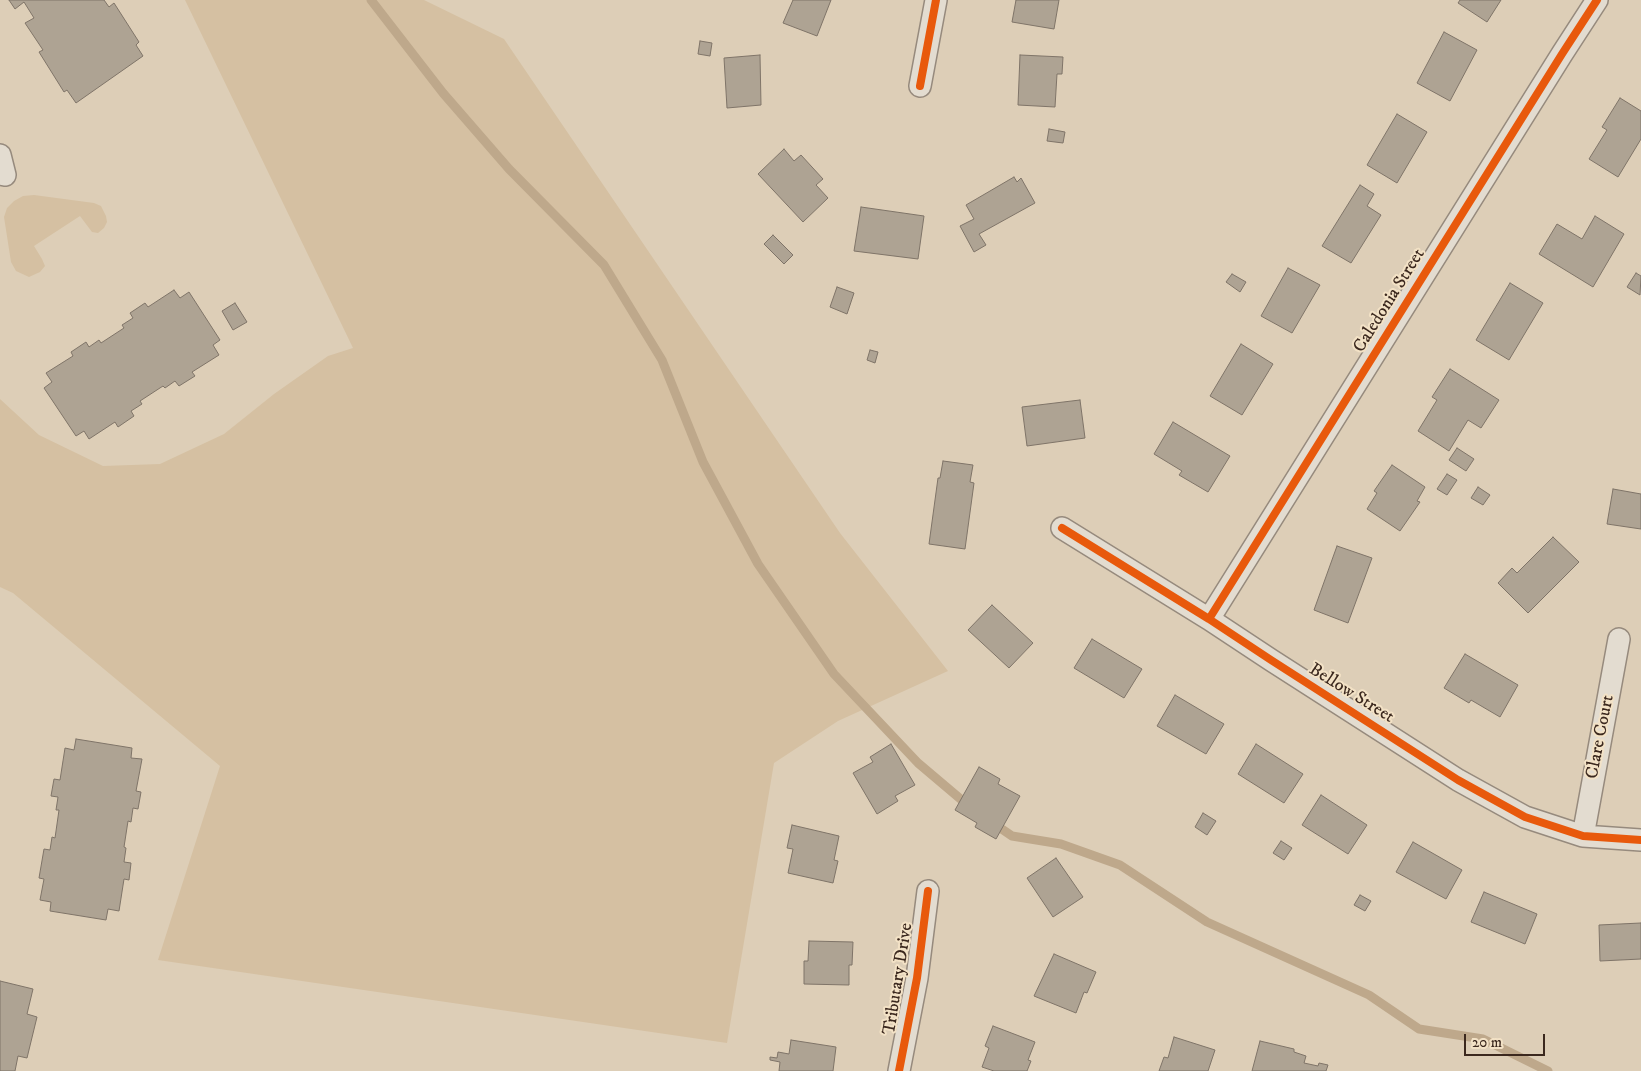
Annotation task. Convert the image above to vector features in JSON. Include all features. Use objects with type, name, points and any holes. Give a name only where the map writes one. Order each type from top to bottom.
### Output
[{"type":"street","points":[[920,86],[936,0]]},
{"type":"street","name":"Caledonia Street","points":[[1209,619],[1597,0]]},
{"type":"street","points":[[0,155],[6,175],[0,174]]},
{"type":"street","name":"Bellow Street","points":[[1062,528],[1209,619],[1458,780],[1525,817],[1583,836],[1641,840]]},
{"type":"street","name":"Clare Court","points":[[1583,836],[1619,639]]},
{"type":"street","name":"Tributary Drive","points":[[899,1071],[917,978],[928,891]]},
{"type":"shaded area","points":[[185,0],[424,0],[504,39],[840,533],[948,671],[838,721],[774,763],[727,1043],[158,960],[220,766],[13,593],[0,587],[0,399],[39,435],[103,466],[160,464],[224,434],[274,394],[328,356],[353,348]]},
{"type":"shaded area","points":[[34,195],[94,203],[101,206],[107,222],[98,233],[92,232],[80,216],[34,246],[45,266],[40,272],[29,277],[16,271],[11,262],[4,217],[7,208],[14,201],[23,196]]},
{"type":"building","points":[[9,0],[104,0],[109,7],[114,3],[139,42],[136,45],[143,56],[76,103],[67,90],[64,92],[39,52],[43,50],[25,23],[34,18],[24,2],[15,9]]},
{"type":"building","points":[[793,0],[831,0],[817,36],[783,23]]},
{"type":"building","points":[[1016,0],[1059,0],[1054,29],[1012,22]]},
{"type":"building","points":[[1460,0],[1501,0],[1487,22],[1458,3]]},
{"type":"building","points":[[1444,32],[1477,50],[1450,101],[1417,83]]},
{"type":"building","points":[[700,41],[712,43],[710,56],[698,54]]},
{"type":"building","points":[[760,55],[761,105],[727,108],[724,58]]},
{"type":"building","points":[[1020,55],[1063,57],[1062,74],[1057,74],[1055,107],[1018,105]]},
{"type":"building","points":[[1620,98],[1641,111],[1641,139],[1618,177],[1589,159],[1607,130],[1602,127]]},
{"type":"building","points":[[1397,114],[1427,132],[1397,183],[1367,165]]},
{"type":"building","points":[[1049,129],[1065,132],[1063,143],[1047,141]]},
{"type":"building","points":[[784,149],[794,161],[801,155],[823,179],[816,185],[828,198],[803,222],[758,174]]},
{"type":"building","points":[[1014,177],[1017,182],[1021,178],[1035,203],[979,234],[986,245],[974,252],[960,226],[974,219],[966,205]]},
{"type":"building","points":[[1360,185],[1374,194],[1367,206],[1381,215],[1351,263],[1322,246]]},
{"type":"building","points":[[861,207],[924,216],[918,259],[854,251]]},
{"type":"building","points":[[1595,216],[1624,234],[1593,287],[1539,254],[1557,224],[1582,239]]},
{"type":"building","points":[[773,235],[793,255],[784,264],[764,244]]},
{"type":"building","points":[[1288,268],[1320,285],[1292,333],[1261,316]]},
{"type":"building","points":[[1636,273],[1641,276],[1640,295],[1627,287]]},
{"type":"building","points":[[1232,274],[1246,282],[1240,292],[1226,282]]},
{"type":"building","points":[[1510,283],[1543,303],[1509,360],[1476,340]]},
{"type":"building","points":[[837,287],[854,293],[847,314],[830,307]]},
{"type":"building","points":[[174,290],[180,298],[189,292],[220,340],[213,345],[219,355],[192,372],[195,376],[179,386],[175,381],[165,388],[163,386],[140,401],[142,404],[131,411],[134,416],[118,427],[115,422],[89,439],[84,431],[76,436],[44,388],[52,382],[46,373],[73,356],[71,352],[86,342],[89,347],[99,340],[101,343],[124,328],[122,325],[133,318],[130,313],[145,303],[148,307]]},
{"type":"building","points":[[235,303],[247,322],[233,330],[222,311]]},
{"type":"building","points":[[1241,344],[1273,364],[1242,415],[1210,396]]},
{"type":"building","points":[[870,350],[878,352],[875,363],[867,360]]},
{"type":"building","points":[[1450,369],[1499,400],[1481,428],[1468,420],[1449,451],[1418,431],[1437,400],[1432,397]]},
{"type":"building","points":[[1080,400],[1085,438],[1027,446],[1022,407]]},
{"type":"building","points":[[1173,422],[1230,456],[1208,492],[1179,475],[1182,471],[1154,454]]},
{"type":"building","points":[[1457,448],[1474,459],[1466,471],[1449,460]]},
{"type":"building","points":[[943,461],[973,465],[970,482],[974,483],[965,549],[929,544],[938,478],[940,478]]},
{"type":"building","points":[[1392,465],[1425,487],[1417,501],[1420,502],[1400,531],[1367,509],[1377,493],[1374,491]]},
{"type":"building","points":[[1447,474],[1457,480],[1447,495],[1437,489]]},
{"type":"building","points":[[1478,487],[1490,495],[1483,505],[1471,498]]},
{"type":"building","points":[[1613,489],[1641,494],[1641,529],[1607,524]]},
{"type":"building","points":[[1553,537],[1579,562],[1528,613],[1498,583],[1512,568],[1517,573]]},
{"type":"building","points":[[1337,546],[1372,558],[1348,623],[1314,610]]},
{"type":"building","points":[[992,605],[1033,643],[1009,668],[968,630]]},
{"type":"building","points":[[1092,639],[1142,669],[1124,698],[1074,668]]},
{"type":"building","points":[[1465,654],[1518,685],[1500,717],[1471,700],[1469,703],[1444,688]]},
{"type":"building","points":[[1175,695],[1224,724],[1206,754],[1157,726]]},
{"type":"building","points":[[76,739],[132,748],[131,758],[142,759],[136,791],[141,792],[138,809],[133,808],[131,822],[128,821],[124,847],[126,848],[124,862],[131,863],[129,880],[124,879],[119,911],[108,909],[106,920],[50,911],[51,902],[40,900],[44,879],[39,878],[44,849],[50,850],[52,837],[55,838],[59,810],[56,810],[58,797],[51,796],[54,779],[60,780],[65,748],[74,750]]},
{"type":"building","points":[[891,744],[915,785],[895,796],[898,801],[877,814],[853,773],[873,762],[870,757]]},
{"type":"building","points":[[1256,744],[1303,774],[1284,803],[1238,774]]},
{"type":"building","points":[[979,767],[1000,779],[998,784],[1020,796],[996,839],[975,827],[977,823],[955,810]]},
{"type":"building","points":[[1321,795],[1367,825],[1348,854],[1302,825]]},
{"type":"building","points":[[1203,813],[1216,821],[1207,835],[1195,827]]},
{"type":"building","points":[[792,825],[839,836],[834,860],[838,861],[833,883],[788,873],[793,849],[787,848]]},
{"type":"building","points":[[1281,841],[1292,848],[1284,860],[1273,853]]},
{"type":"building","points":[[1413,842],[1462,870],[1446,899],[1396,872]]},
{"type":"building","points":[[1056,858],[1083,897],[1053,917],[1027,878]]},
{"type":"building","points":[[1484,892],[1537,914],[1525,944],[1471,922]]},
{"type":"building","points":[[1360,895],[1371,901],[1365,911],[1354,905]]},
{"type":"building","points":[[1641,923],[1641,959],[1600,961],[1599,925]]},
{"type":"building","points":[[809,941],[853,942],[852,965],[849,965],[849,985],[804,984],[804,961],[808,961]]},
{"type":"building","points":[[1054,954],[1096,972],[1087,993],[1084,992],[1076,1013],[1034,996]]},
{"type":"building","points":[[0,981],[33,989],[27,1014],[37,1017],[27,1058],[18,1056],[15,1071],[0,1071]]},
{"type":"building","points":[[993,1026],[1035,1042],[1028,1060],[1031,1061],[1027,1071],[994,1071],[982,1067],[989,1048],[985,1046]]},
{"type":"building","points":[[1174,1037],[1215,1050],[1208,1071],[1159,1071],[1164,1057],[1168,1058]]},
{"type":"building","points":[[791,1040],[836,1047],[833,1071],[779,1071],[780,1062],[770,1060],[770,1057],[777,1058],[778,1052],[789,1054]]},
{"type":"building","points":[[1260,1041],[1294,1049],[1294,1052],[1306,1056],[1304,1063],[1318,1066],[1319,1063],[1328,1065],[1326,1071],[1252,1071]]},
{"type":"waterway","points":[[371,0],[443,93],[509,169],[604,265],[662,360],[703,462],[758,564],[834,674],[918,763],[970,807]]},
{"type":"waterway","points":[[993,823],[1012,836],[1061,844],[1120,865],[1207,922],[1369,995],[1419,1029],[1483,1039],[1548,1071]]},
{"type":"cycle path","points":[[920,86],[936,0]]},
{"type":"cycle path","points":[[1209,619],[1597,0]]},
{"type":"cycle path","points":[[1062,528],[1209,619],[1458,780],[1525,817],[1583,836],[1641,840]]},
{"type":"cycle path","points":[[899,1071],[917,978],[928,891]]}]
